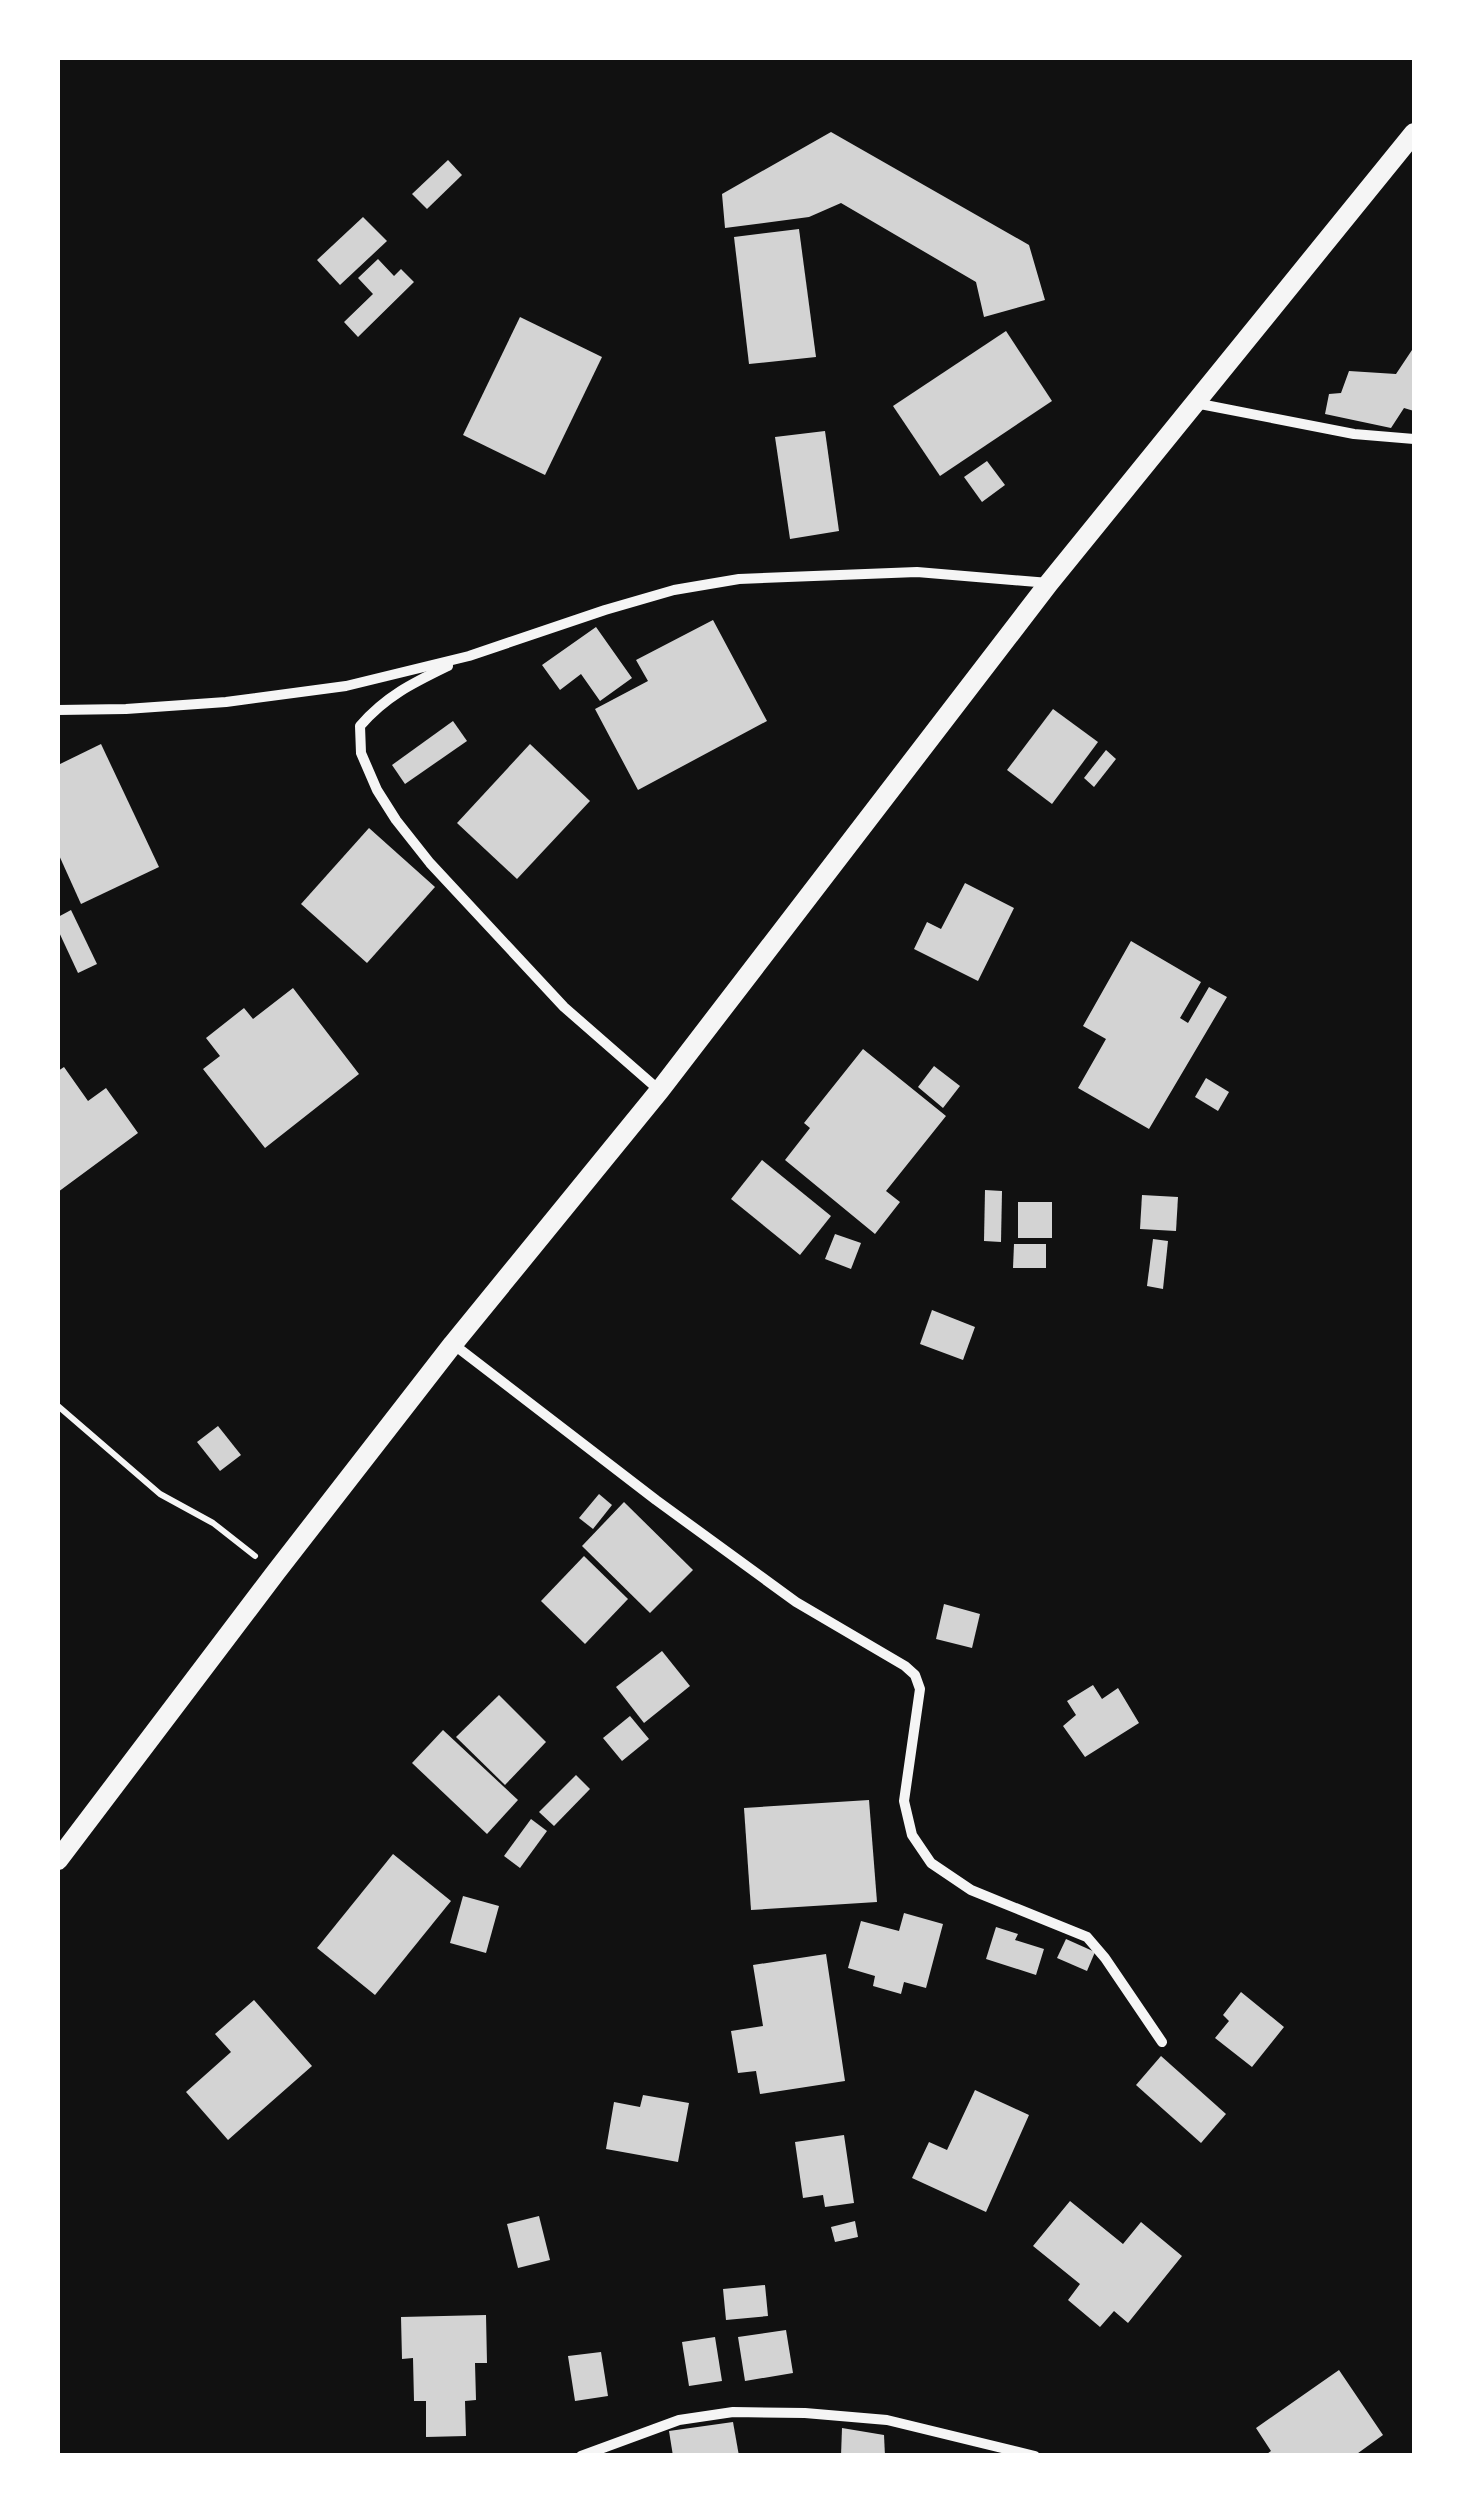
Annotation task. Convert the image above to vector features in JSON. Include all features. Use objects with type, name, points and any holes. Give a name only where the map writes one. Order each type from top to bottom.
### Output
[{"type":"main road","points":[[58,1860],[276,1572],[660,1090],[1049,583],[1414,133]]},
{"type":"street","points":[[1194,403],[1354,434],[1414,440]]},
{"type":"street","points":[[58,710],[226,702],[346,686],[469,656],[674,590],[739,579],[917,572],[1049,583]]},
{"type":"street","points":[[469,656],[378,705],[360,726],[361,753],[377,790],[430,863],[564,1008],[660,1090]]},
{"type":"street","points":[[454,1344],[796,1602],[915,1675],[920,1690],[904,1800],[912,1835],[931,1863],[971,1890],[1086,1936],[1106,1958],[1162,2042]]},
{"type":"street","points":[[581,2456],[679,2420],[733,2412],[887,2420],[1035,2456]]},
{"type":"path","points":[[58,1406],[160,1494],[214,1523],[276,1572]]},
{"type":"building","points":[[831,132],[1029,245],[1045,300],[984,317],[976,282],[841,203],[809,217],[725,228],[722,194]]},
{"type":"building","points":[[448,160],[462,175],[427,209],[412,194]]},
{"type":"building","points":[[363,217],[387,241],[340,285],[317,260]]},
{"type":"building","points":[[799,229],[816,357],[749,364],[734,237]]},
{"type":"building","points":[[378,259],[394,276],[401,269],[414,282],[358,337],[344,322],[373,294],[358,278]]},
{"type":"building","points":[[520,317],[602,357],[545,475],[463,435]]},
{"type":"building","points":[[1006,331],[1052,401],[940,476],[893,406]]},
{"type":"building","points":[[1414,347],[1414,411],[1404,408],[1391,428],[1325,414],[1329,394],[1341,393],[1349,371],[1396,374]]},
{"type":"building","points":[[825,431],[839,531],[790,539],[775,437]]},
{"type":"building","points":[[987,461],[1005,485],[982,502],[964,477]]},
{"type":"building","points":[[713,620],[767,721],[638,790],[595,709],[648,681],[636,660]]},
{"type":"building","points":[[596,627],[632,678],[600,701],[581,674],[560,690],[542,665]]},
{"type":"building","points":[[1053,709],[1098,742],[1052,804],[1007,770]]},
{"type":"building","points":[[453,721],[467,741],[405,784],[392,765]]},
{"type":"building","points":[[101,744],[159,867],[81,904],[58,853],[58,765]]},
{"type":"building","points":[[530,744],[590,801],[517,879],[457,823]]},
{"type":"building","points":[[1106,750],[1116,759],[1094,787],[1084,778]]},
{"type":"building","points":[[369,828],[435,887],[367,963],[301,904]]},
{"type":"building","points":[[965,883],[1014,908],[978,981],[914,949],[927,922],[941,929]]},
{"type":"building","points":[[71,910],[97,964],[78,973],[58,930],[58,917]]},
{"type":"building","points":[[1131,941],[1201,982],[1180,1018],[1188,1023],[1209,987],[1227,997],[1149,1129],[1078,1088],[1106,1039],[1083,1026]]},
{"type":"building","points":[[293,988],[359,1074],[265,1148],[203,1069],[220,1056],[206,1038],[244,1008],[253,1019]]},
{"type":"building","points":[[863,1049],[946,1116],[886,1191],[900,1202],[875,1234],[785,1160],[810,1128],[804,1123]]},
{"type":"building","points":[[934,1066],[960,1086],[943,1108],[918,1087]]},
{"type":"building","points":[[64,1067],[88,1101],[106,1088],[138,1133],[58,1192],[58,1071]]},
{"type":"building","points":[[1206,1078],[1229,1092],[1218,1111],[1195,1097]]},
{"type":"building","points":[[762,1160],[831,1216],[800,1255],[731,1199]]},
{"type":"building","points":[[985,1190],[1002,1191],[1001,1242],[984,1241]]},
{"type":"building","points":[[1142,1195],[1178,1197],[1176,1231],[1140,1229]]},
{"type":"building","points":[[1018,1202],[1052,1202],[1052,1238],[1018,1238]]},
{"type":"building","points":[[835,1234],[861,1243],[851,1269],[825,1259]]},
{"type":"building","points":[[1153,1239],[1168,1241],[1163,1289],[1147,1286]]},
{"type":"building","points":[[1014,1244],[1046,1244],[1046,1268],[1013,1268]]},
{"type":"building","points":[[932,1310],[975,1327],[963,1360],[920,1344]]},
{"type":"building","points":[[218,1426],[241,1455],[220,1471],[197,1442]]},
{"type":"building","points":[[599,1494],[612,1505],[593,1529],[579,1518]]},
{"type":"building","points":[[624,1502],[693,1570],[650,1613],[582,1546]]},
{"type":"building","points":[[584,1556],[628,1599],[585,1644],[541,1601]]},
{"type":"building","points":[[944,1604],[980,1614],[972,1648],[936,1639]]},
{"type":"building","points":[[662,1651],[690,1686],[644,1723],[616,1687]]},
{"type":"building","points":[[1093,1685],[1102,1699],[1118,1688],[1139,1723],[1085,1757],[1063,1726],[1076,1715],[1067,1701]]},
{"type":"building","points":[[499,1695],[546,1742],[505,1785],[456,1737]]},
{"type":"building","points":[[630,1716],[649,1739],[622,1761],[603,1738]]},
{"type":"building","points":[[443,1730],[518,1800],[487,1834],[412,1763]]},
{"type":"building","points":[[576,1775],[590,1789],[554,1826],[539,1812]]},
{"type":"building","points":[[869,1800],[877,1902],[751,1910],[744,1808]]},
{"type":"building","points":[[531,1819],[547,1831],[520,1868],[504,1856]]},
{"type":"building","points":[[393,1854],[451,1901],[375,1995],[317,1948]]},
{"type":"building","points":[[463,1896],[499,1906],[486,1953],[450,1943]]},
{"type":"building","points":[[904,1913],[943,1924],[926,1988],[904,1982],[901,1994],[873,1986],[875,1976],[848,1968],[861,1921],[899,1931]]},
{"type":"building","points":[[996,1927],[1018,1934],[1015,1940],[1044,1949],[1036,1975],[986,1959]]},
{"type":"building","points":[[1066,1939],[1095,1952],[1087,1971],[1057,1958]]},
{"type":"building","points":[[826,1954],[845,2081],[760,2094],[756,2071],[738,2073],[731,2031],[763,2026],[753,1965]]},
{"type":"building","points":[[1241,1992],[1284,2027],[1252,2067],[1215,2038],[1229,2021],[1223,2015]]},
{"type":"building","points":[[254,2000],[312,2066],[228,2140],[186,2092],[231,2052],[215,2034]]},
{"type":"building","points":[[1161,2056],[1226,2114],[1201,2143],[1136,2085]]},
{"type":"building","points":[[975,2090],[1029,2115],[986,2212],[912,2178],[929,2142],[947,2150]]},
{"type":"building","points":[[643,2095],[689,2103],[678,2162],[606,2149],[614,2102],[640,2107]]},
{"type":"building","points":[[844,2135],[854,2203],[825,2207],[823,2195],[803,2198],[795,2142]]},
{"type":"building","points":[[1070,2201],[1123,2244],[1141,2222],[1182,2256],[1128,2323],[1114,2311],[1100,2327],[1068,2300],[1080,2284],[1033,2246]]},
{"type":"building","points":[[539,2216],[550,2260],[518,2268],[507,2224]]},
{"type":"building","points":[[855,2221],[858,2237],[835,2242],[831,2227]]},
{"type":"building","points":[[765,2285],[768,2316],[726,2320],[723,2289]]},
{"type":"building","points":[[486,2315],[487,2363],[475,2363],[476,2400],[465,2401],[466,2436],[426,2437],[426,2401],[414,2401],[413,2358],[402,2359],[401,2317]]},
{"type":"building","points":[[786,2330],[793,2373],[745,2381],[738,2337]]},
{"type":"building","points":[[715,2337],[722,2381],[689,2386],[682,2342]]},
{"type":"building","points":[[601,2352],[608,2396],[575,2401],[568,2356]]},
{"type":"building","points":[[1339,2370],[1383,2435],[1354,2456],[1264,2456],[1271,2451],[1256,2428]]},
{"type":"building","points":[[733,2422],[739,2456],[673,2456],[669,2431]]},
{"type":"building","points":[[842,2428],[884,2435],[885,2456],[841,2456]]}]
